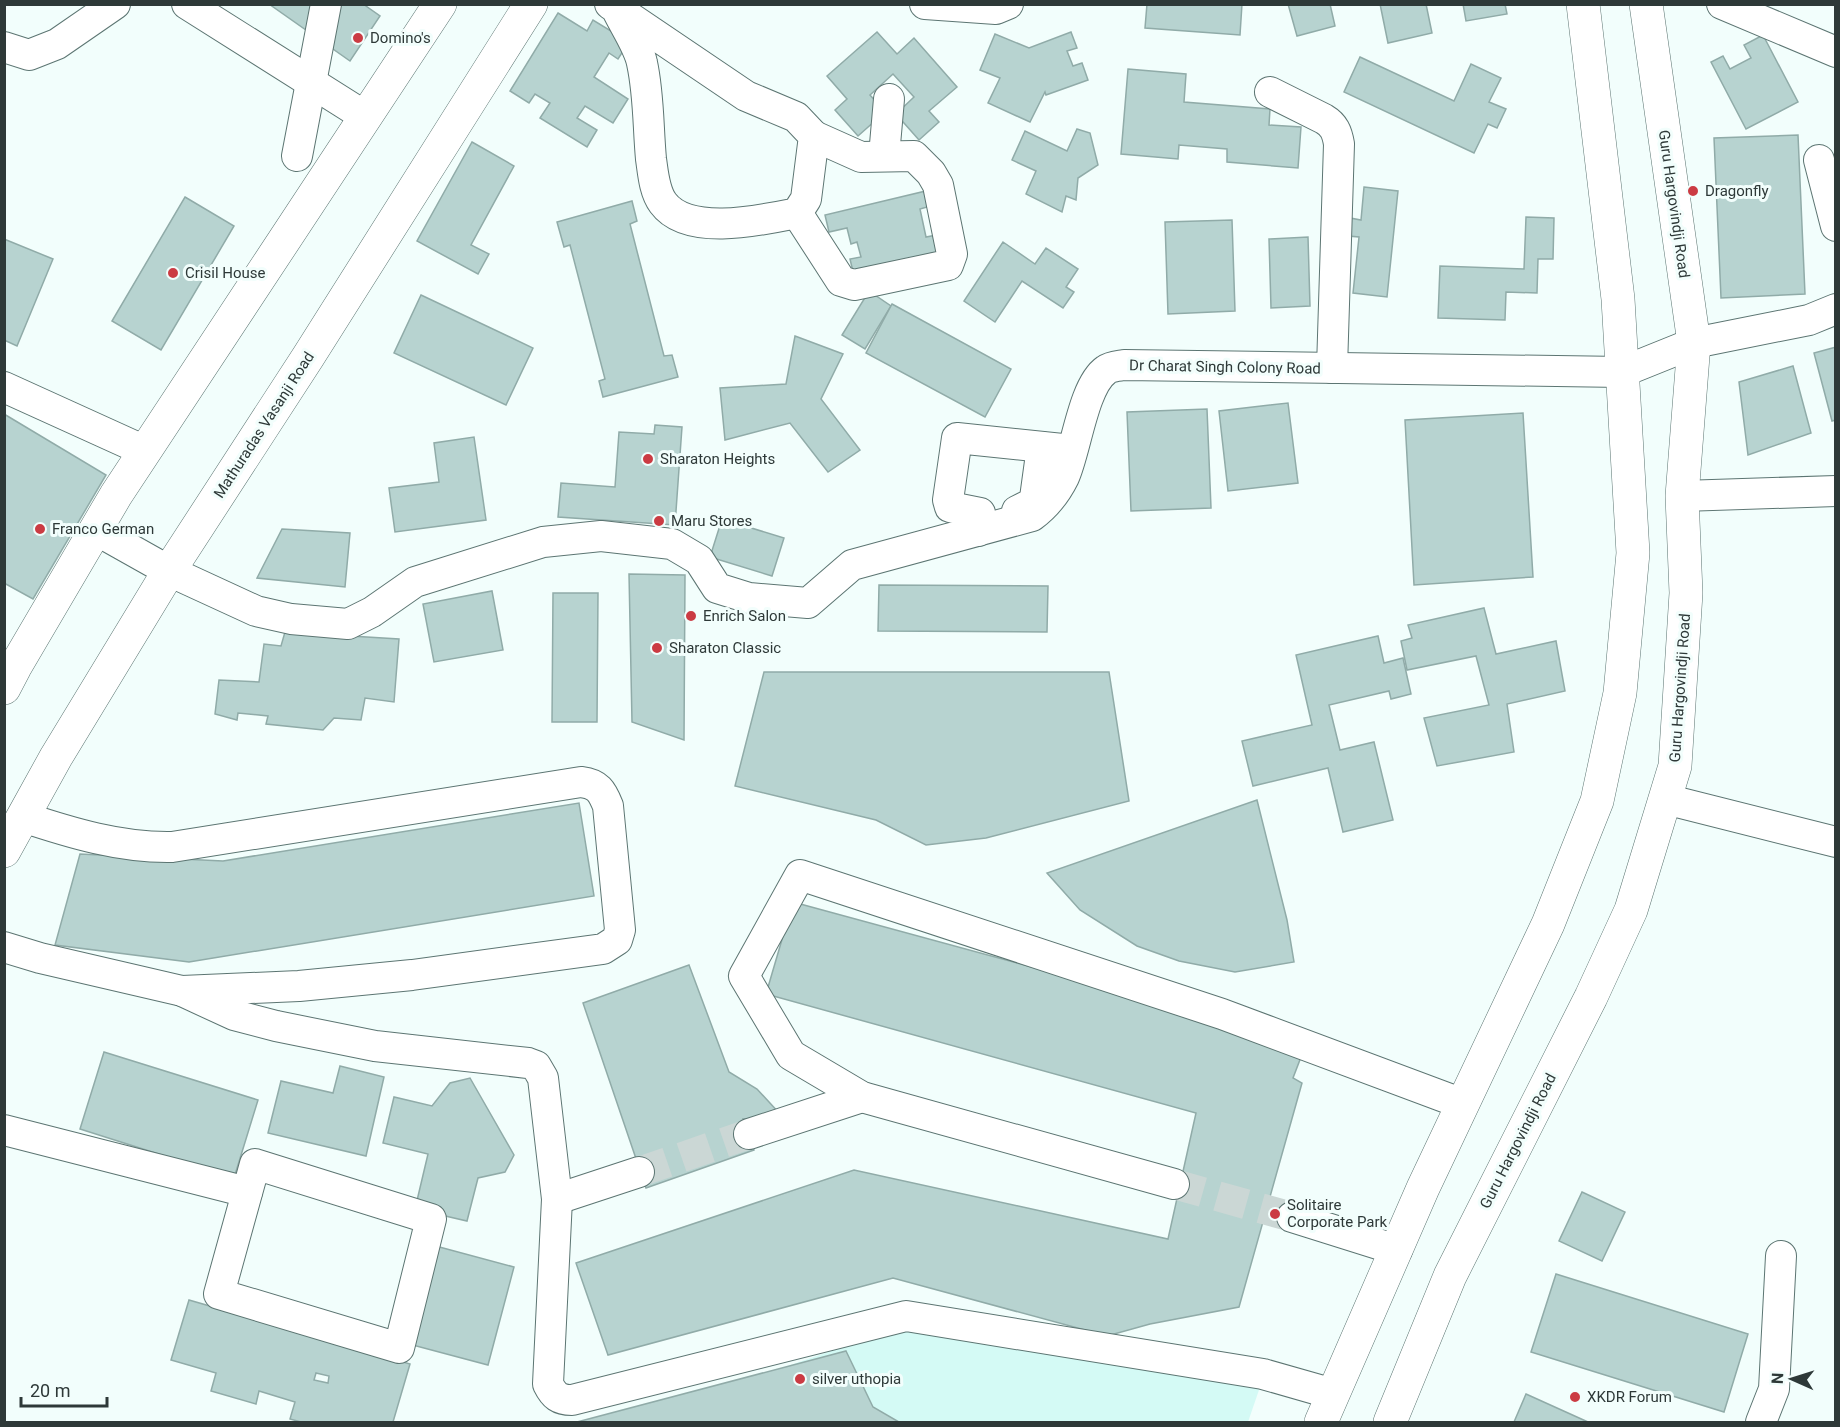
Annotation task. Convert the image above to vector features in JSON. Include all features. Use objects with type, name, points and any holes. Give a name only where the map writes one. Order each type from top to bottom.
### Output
[{"type":"main road","points":[[4,688],[145,451],[440,4]]},
{"type":"main road","name":"Mathuradas Vasanji Road","points":[[4,851],[56,757],[169,572],[531,4]]},
{"type":"main road","points":[[1327,1408],[1396,1250],[1548,924],[1597,801],[1620,693],[1633,553],[1618,299],[1583,4]]},
{"type":"main road","name":"Guru Hargovindji Road","points":[[1390,1422],[1450,1276],[1591,997],[1631,910],[1675,766],[1686,593],[1682,496],[1694,343],[1646,4]]},
{"type":"street","points":[[4,47],[28,55],[57,44],[114,4]]},
{"type":"street","points":[[187,4],[366,117]]},
{"type":"street","points":[[297,156],[326,4]]},
{"type":"street","points":[[925,4],[996,9],[1008,4]]},
{"type":"street","points":[[1722,4],[1836,52]]},
{"type":"street","points":[[613,7],[642,61],[651,159],[657,188],[663,203],[675,212],[695,223],[754,221],[797,213],[806,199],[814,136]]},
{"type":"street","points":[[613,7],[746,96],[796,117],[814,136],[861,157],[914,156],[931,173],[938,185],[952,254],[948,266],[854,285],[841,281],[797,213]]},
{"type":"street","points":[[1270,92],[1324,119],[1332,124],[1337,133],[1339,144],[1332,368]]},
{"type":"street","points":[[884,156],[889,99]]},
{"type":"street","points":[[1819,160],[1836,226]]},
{"type":"street","name":"Dr Charat Singh Colony Road","points":[[96,530],[169,572],[256,611],[291,619],[348,624],[372,612],[415,582],[543,542],[601,536],[672,544],[699,560],[717,588],[749,598],[808,603],[852,565],[979,522],[1032,516],[1047,505],[1065,475],[1093,388],[1104,370],[1113,366],[1622,372],[1694,343],[1809,320],[1836,309]]},
{"type":"street","points":[[4,387],[145,451]]},
{"type":"street","points":[[1042,447],[1035,498],[1031,504],[1013,513],[979,522],[950,507],[948,500],[957,438],[1072,450]]},
{"type":"street","points":[[1682,496],[1836,491]]},
{"type":"street","points":[[23,817],[77,835],[145,846],[172,847],[581,782],[592,783],[603,793],[608,806],[620,930],[617,940],[603,949],[412,975],[299,986],[182,991]]},
{"type":"street","points":[[1665,799],[1836,842]]},
{"type":"street","points":[[1174,1184],[861,1096],[791,1055],[744,976],[800,875],[1222,1014],[1463,1104]]},
{"type":"street","points":[[4,947],[40,958],[182,991],[234,1016],[276,1026],[375,1046],[528,1063],[536,1066],[543,1078],[557,1199],[548,1384],[553,1394],[562,1400],[572,1400],[906,1316],[1263,1374],[1327,1408]]},
{"type":"street","points":[[749,1134],[861,1096]]},
{"type":"street","points":[[4,1130],[247,1192]]},
{"type":"street","points":[[255,1164],[431,1220],[399,1348],[219,1294],[247,1192],[255,1164]]},
{"type":"street","points":[[557,1199],[639,1172]]},
{"type":"street","points":[[1292,1217],[1396,1250]]},
{"type":"street","points":[[1761,1422],[1774,1389],[1780,1256]]},
{"type":"shaded area","points":[[901,1327],[1260,1387],[1248,1422],[624,1422]]},
{"type":"building","points":[[269,4],[363,4],[380,16],[350,61]]},
{"type":"building","points":[[1147,4],[1242,4],[1240,35],[1145,28]]},
{"type":"building","points":[[1288,4],[1330,4],[1335,26],[1297,36]]},
{"type":"building","points":[[1380,4],[1426,4],[1432,33],[1388,43]]},
{"type":"building","points":[[1463,4],[1505,4],[1507,14],[1466,21]]},
{"type":"building","points":[[558,13],[587,31],[593,20],[629,42],[618,59],[609,53],[594,77],[628,99],[613,123],[585,106],[577,118],[597,130],[587,147],[540,118],[550,103],[535,94],[529,103],[510,91]]},
{"type":"building","points":[[877,32],[897,54],[914,38],[957,87],[929,111],[939,122],[919,140],[896,114],[914,97],[893,74],[870,95],[885,112],[858,136],[835,110],[847,99],[827,76]]},
{"type":"building","points":[[1071,32],[1077,48],[1067,51],[1073,66],[1082,63],[1088,80],[1046,95],[1045,92],[1030,122],[988,103],[1000,78],[980,70],[995,34],[1029,48]]},
{"type":"building","points":[[1763,35],[1798,102],[1746,129],[1711,62],[1723,56],[1730,69],[1751,58],[1744,45]]},
{"type":"building","points":[[1360,57],[1454,101],[1471,64],[1501,78],[1489,102],[1506,109],[1497,128],[1488,124],[1474,153],[1344,92]]},
{"type":"building","points":[[1128,69],[1186,74],[1184,102],[1270,109],[1269,125],[1301,127],[1298,168],[1227,162],[1227,149],[1179,145],[1178,159],[1121,154]]},
{"type":"building","points":[[1077,129],[1090,133],[1098,165],[1078,178],[1076,200],[1066,196],[1062,212],[1026,194],[1036,171],[1012,160],[1025,131],[1067,151]]},
{"type":"building","points":[[1798,135],[1805,294],[1721,298],[1714,138]]},
{"type":"building","points":[[472,142],[514,166],[471,245],[489,254],[478,274],[417,241]]},
{"type":"building","points":[[1364,187],[1398,191],[1387,297],[1353,293],[1359,237],[1348,236],[1350,218],[1361,220]]},
{"type":"building","points":[[930,190],[934,205],[920,209],[926,237],[941,234],[947,257],[855,280],[850,259],[861,257],[857,242],[851,244],[847,228],[829,232],[825,215]]},
{"type":"building","name":"Crisil House","points":[[185,197],[234,226],[161,350],[112,321]]},
{"type":"building","points":[[632,201],[637,221],[630,224],[664,356],[672,355],[678,377],[603,397],[599,381],[605,379],[570,245],[564,247],[557,222]]},
{"type":"building","points":[[1526,217],[1554,218],[1553,259],[1538,259],[1537,293],[1506,292],[1505,320],[1438,318],[1440,266],[1524,269]]},
{"type":"building","points":[[1232,220],[1235,311],[1168,314],[1165,222]]},
{"type":"building","points":[[1308,237],[1310,306],[1271,308],[1269,239]]},
{"type":"building","points":[[4,239],[53,259],[17,346],[4,340]]},
{"type":"building","points":[[1003,242],[1035,264],[1046,248],[1078,269],[1066,287],[1074,292],[1063,308],[1022,281],[995,322],[964,301]]},
{"type":"building","points":[[869,291],[891,306],[865,349],[842,335]]},
{"type":"building","points":[[421,295],[533,348],[506,405],[394,353]]},
{"type":"building","points":[[892,304],[1011,369],[985,417],[866,353]]},
{"type":"building","points":[[795,336],[843,354],[821,399],[860,450],[828,472],[790,423],[725,440],[720,388],[786,384]]},
{"type":"building","points":[[1836,347],[1836,420],[1832,421],[1814,353]]},
{"type":"building","points":[[1793,366],[1811,433],[1748,455],[1739,382]]},
{"type":"building","points":[[1288,403],[1298,483],[1228,491],[1219,411]]},
{"type":"building","points":[[1207,409],[1211,508],[1131,511],[1127,412]]},
{"type":"building","points":[[1523,413],[1533,577],[1414,585],[1405,420]]},
{"type":"building","name":"Franco German","points":[[4,414],[106,475],[33,599],[4,583]]},
{"type":"building","name":"Sharaton Heights","points":[[655,425],[682,427],[675,525],[558,517],[561,483],[615,487],[619,432],[654,434]]},
{"type":"building","points":[[474,437],[486,520],[395,532],[389,488],[439,482],[434,443]]},
{"type":"building","points":[[722,519],[784,538],[772,576],[710,557]]},
{"type":"building","points":[[282,529],[350,533],[345,587],[257,578]]},
{"type":"building","name":"Sharaton Classic","points":[[629,574],[685,575],[684,740],[632,722]]},
{"type":"building","points":[[879,585],[1048,586],[1047,632],[878,631]]},
{"type":"building","points":[[492,591],[503,650],[434,662],[423,604]]},
{"type":"building","points":[[553,593],[598,593],[597,722],[552,722]]},
{"type":"building","points":[[1484,608],[1496,654],[1556,641],[1565,691],[1507,704],[1514,752],[1437,766],[1424,718],[1489,705],[1476,656],[1407,670],[1401,641],[1412,638],[1408,625]]},
{"type":"building","points":[[285,632],[399,639],[394,702],[365,698],[361,720],[334,718],[323,730],[266,724],[268,716],[238,713],[237,720],[215,714],[219,680],[259,682],[264,644],[281,646]]},
{"type":"building","points":[[1378,636],[1384,663],[1403,658],[1411,694],[1391,699],[1389,691],[1329,705],[1340,750],[1374,742],[1393,820],[1343,832],[1328,768],[1253,786],[1242,741],[1312,725],[1296,655]]},
{"type":"building","points":[[764,672],[1109,672],[1129,801],[986,838],[926,845],[876,820],[735,786]]},
{"type":"building","points":[[1257,800],[1287,920],[1294,962],[1235,972],[1179,961],[1137,946],[1080,910],[1047,873]]},
{"type":"building","points":[[579,803],[594,896],[189,962],[55,945],[80,854],[223,861]]},
{"type":"building","points":[[793,902],[1227,1020],[1301,1057],[1293,1078],[1302,1083],[1239,1307],[1150,1324],[1107,1336],[893,1278],[608,1355],[576,1263],[854,1170],[1168,1239],[1196,1113],[766,994]]},
{"type":"building","points":[[689,965],[729,1072],[757,1089],[782,1116],[743,1119],[754,1150],[646,1188],[583,1003]]},
{"type":"building","points":[[104,1052],[258,1100],[234,1178],[80,1129]]},
{"type":"building","points":[[340,1066],[384,1077],[366,1156],[268,1133],[281,1081],[333,1093]]},
{"type":"building","points":[[470,1078],[514,1155],[505,1172],[478,1178],[467,1221],[415,1209],[428,1154],[383,1143],[394,1097],[432,1106],[450,1083]]},
{"type":"building","points":[[1582,1192],[1625,1212],[1602,1261],[1559,1241]]},
{"type":"building","points":[[432,1245],[514,1267],[488,1365],[405,1343]]},
{"type":"building","points":[[1556,1274],[1748,1334],[1724,1412],[1531,1352]]},
{"type":"building","points":[[189,1300],[410,1364],[393,1422],[301,1422],[290,1419],[295,1402],[259,1391],[256,1404],[211,1391],[216,1373],[171,1360]],"holes":[[[316,1373],[329,1376],[328,1383],[314,1380]]]},
{"type":"building","name":"silver uthopia","points":[[846,1351],[873,1407],[899,1422],[577,1422]]},
{"type":"building","points":[[1526,1394],[1588,1422],[1514,1422]]},
{"type":"tunnel","points":[[639,1172],[749,1134]]},
{"type":"tunnel","points":[[1174,1184],[1292,1217]]},
{"type":"place","name":"Domino's","points":[[358,38]]},
{"type":"place","name":"Dragonfly","points":[[1693,191]]},
{"type":"place","name":"Crisil House","points":[[173,273]]},
{"type":"place","name":"Sharaton Heights","points":[[648,459]]},
{"type":"place","name":"Maru Stores","points":[[659,521]]},
{"type":"place","name":"Franco German","points":[[40,529]]},
{"type":"place","name":"Enrich Salon","points":[[691,616]]},
{"type":"place","name":"Sharaton Classic","points":[[657,648]]},
{"type":"place","name":"Solitaire Corporate Park","points":[[1275,1214]]},
{"type":"place","name":"silver uthopia","points":[[800,1379]]},
{"type":"place","name":"XKDR Forum","points":[[1575,1397]]}]
